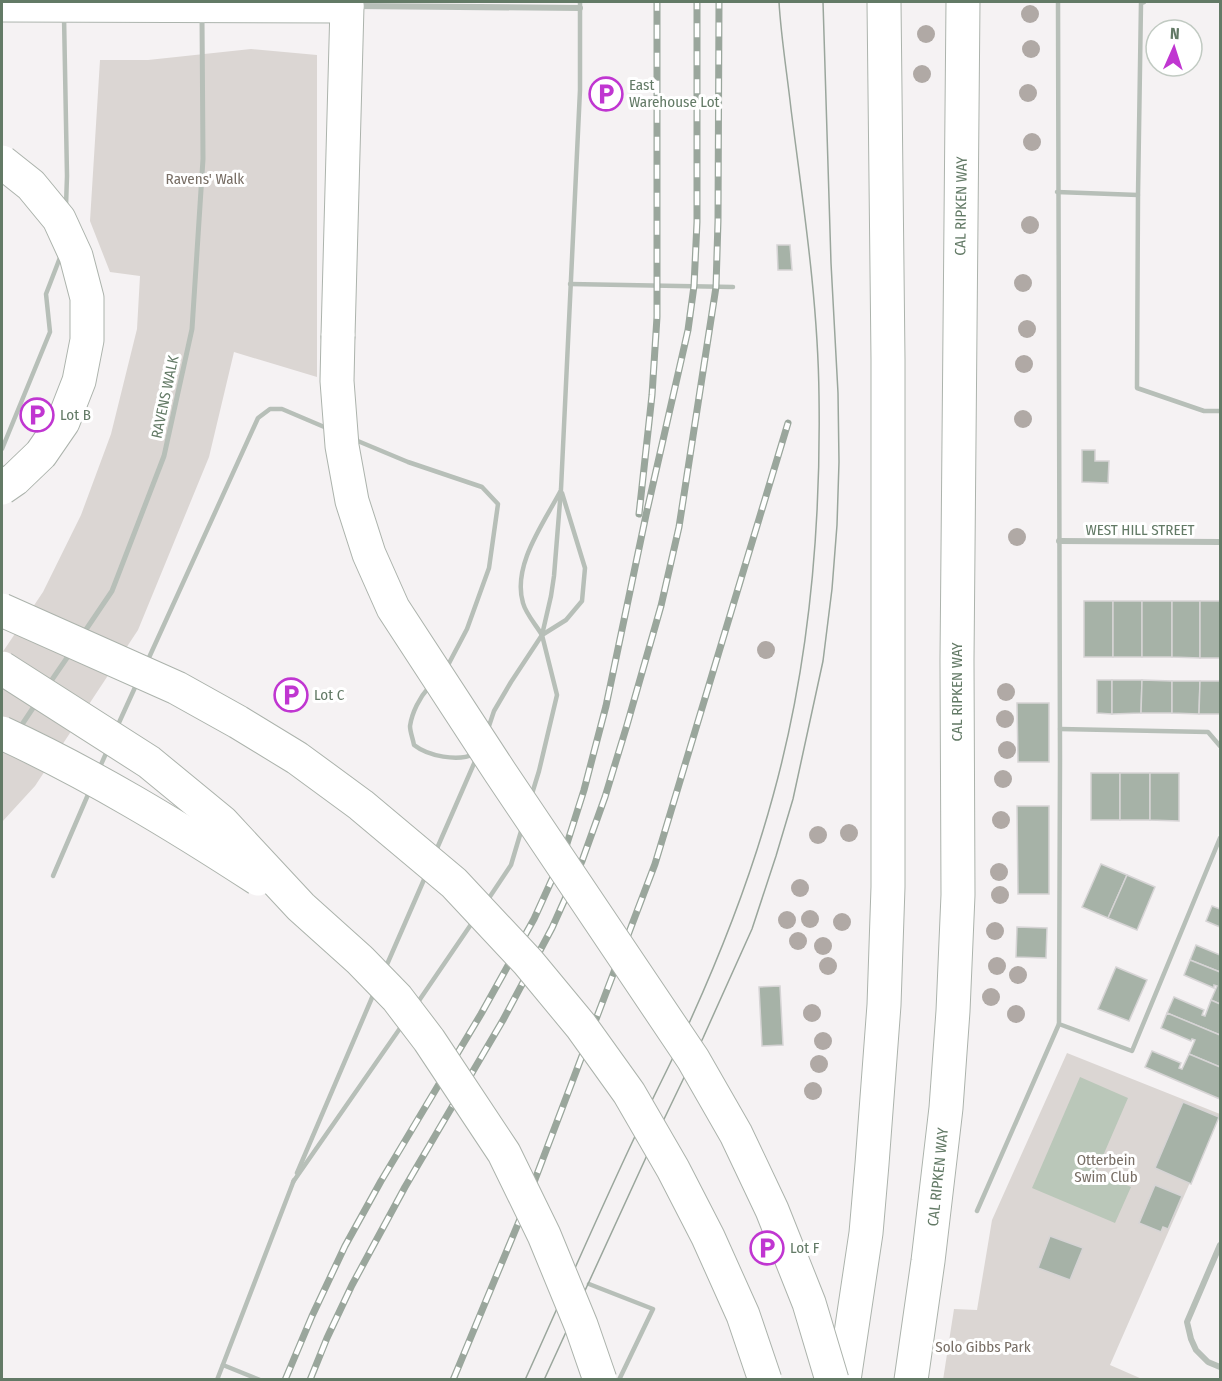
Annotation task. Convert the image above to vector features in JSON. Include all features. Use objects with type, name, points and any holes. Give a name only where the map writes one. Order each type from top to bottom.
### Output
[{"type":"main road","points":[[844,1380],[866,1233],[884,1005],[888,887],[888,359],[884,2]]},
{"type":"main road","name":"CAL RIPKEN WAY","points":[[911,1380],[946,1108],[958,895],[957,660],[963,2]]},
{"type":"main road","points":[[2,5],[64,3],[347,6],[337,381],[342,446],[352,501],[369,554],[393,608],[693,1059],[736,1134],[772,1210],[809,1303],[832,1380]]},
{"type":"main road","points":[[2,162],[31,185],[59,219],[76,256],[87,298],[87,340],[79,381],[63,422],[41,454],[2,488]]},
{"type":"main road","points":[[2,610],[177,688],[238,722],[297,758],[361,805],[454,883],[528,962],[581,1026],[629,1093],[673,1169],[708,1237],[742,1315],[765,1380]]},
{"type":"main road","points":[[2,668],[149,762],[222,822],[302,907],[360,960],[397,998],[429,1040],[504,1153],[543,1235],[581,1325],[600,1380]]},
{"type":"main road","points":[[5,739],[38,749],[107,787],[211,848],[302,907]]},
{"type":"street","name":"RAVENS WALK","points":[[5,739],[112,591],[164,456],[192,329],[203,159],[202,4]]},
{"type":"street","points":[[347,6],[580,4]]},
{"type":"street","name":"WEST HILL STREET","points":[[1059,541],[1221,542]]},
{"type":"street","points":[[1221,1245],[1187,1322],[1196,1350],[1208,1362],[1221,1367]]},
{"type":"lane","points":[[977,1211],[1059,1024],[1058,2]]},
{"type":"lane","points":[[1144,2],[1141,3],[1137,388],[1204,411],[1221,411]]},
{"type":"lane","points":[[64,3],[66,211]]},
{"type":"lane","points":[[487,732],[494,711],[542,635],[554,576],[561,489],[580,90],[580,4]]},
{"type":"lane","points":[[1057,192],[1138,195]]},
{"type":"lane","points":[[66,222],[66,244]]},
{"type":"lane","points":[[2,449],[50,332],[46,294],[62,252]]},
{"type":"lane","points":[[570,284],[733,287]]},
{"type":"lane","points":[[52,876],[258,418],[270,410],[282,409],[408,462],[482,487],[498,504],[489,568],[467,629],[447,666],[422,695],[410,728],[414,745],[419,749],[455,758],[467,758],[479,752]]},
{"type":"lane","points":[[293,1182],[511,865],[539,771],[557,695],[542,635],[524,605],[520,587],[527,554],[561,489]]},
{"type":"lane","points":[[542,635],[566,620],[582,601],[585,568],[561,489]]},
{"type":"lane","points":[[1060,729],[1208,732],[1221,746]]},
{"type":"lane","points":[[217,1380],[293,1182],[483,742]]},
{"type":"lane","points":[[1059,1024],[1132,1051],[1221,838]]},
{"type":"lane","points":[[589,1284],[653,1309],[619,1380]]},
{"type":"lane","points":[[223,1365],[260,1380]]},
{"type":"green space","name":"Ravens' Walk","points":[[251,49],[317,55],[317,377],[234,352],[209,457],[138,630],[35,786],[2,822],[2,653],[43,592],[81,515],[111,434],[137,329],[140,276],[110,272],[90,221],[100,60],[148,60]]},
{"type":"green space","name":"Otterbein Swim Club","points":[[1067,1053],[1220,1114],[1110,1365],[1142,1379],[943,1380],[954,1309],[977,1310],[992,1220]]},
{"type":"shaded area","points":[[1080,1077],[1128,1098],[1096,1172],[1131,1187],[1115,1223],[1032,1188]]},
{"type":"building","points":[[777,245],[790,245],[792,270],[778,270]]},
{"type":"building","points":[[1082,450],[1095,450],[1095,461],[1109,461],[1108,483],[1082,482]]},
{"type":"building","points":[[1084,601],[1113,601],[1113,657],[1084,657]]},
{"type":"building","points":[[1113,601],[1142,601],[1142,657],[1113,657]]},
{"type":"building","points":[[1142,601],[1172,601],[1172,657],[1142,657]]},
{"type":"building","points":[[1172,601],[1200,601],[1200,658],[1172,657]]},
{"type":"building","points":[[1200,601],[1220,601],[1220,658],[1200,658]]},
{"type":"building","points":[[1097,680],[1112,680],[1112,714],[1097,713]]},
{"type":"building","points":[[1112,680],[1142,680],[1141,713],[1112,714]]},
{"type":"building","points":[[1142,680],[1172,681],[1172,713],[1141,713]]},
{"type":"building","points":[[1172,681],[1200,681],[1199,714],[1172,713]]},
{"type":"building","points":[[1200,681],[1220,681],[1220,714],[1199,714]]},
{"type":"building","points":[[1017,703],[1049,703],[1049,762],[1018,762]]},
{"type":"building","points":[[1091,773],[1120,773],[1120,820],[1091,820]]},
{"type":"building","points":[[1120,773],[1150,773],[1150,820],[1120,820]]},
{"type":"building","points":[[1150,773],[1179,773],[1179,821],[1150,820]]},
{"type":"building","points":[[1017,806],[1049,806],[1049,894],[1018,894]]},
{"type":"building","points":[[1101,864],[1127,875],[1108,918],[1082,907]]},
{"type":"building","points":[[1127,875],[1155,887],[1137,930],[1108,918]]},
{"type":"building","points":[[1212,906],[1220,909],[1220,927],[1206,921]]},
{"type":"building","points":[[1017,927],[1047,928],[1046,958],[1016,957]]},
{"type":"building","points":[[1196,945],[1220,955],[1220,972],[1190,960]]},
{"type":"building","points":[[1190,960],[1220,972],[1220,1004],[1211,1000],[1217,986],[1214,985],[1214,988],[1184,975]]},
{"type":"building","points":[[1116,967],[1147,980],[1129,1021],[1098,1009]]},
{"type":"building","points":[[780,986],[783,1045],[762,1046],[759,987]]},
{"type":"building","points":[[1174,997],[1204,1010],[1202,1015],[1205,1016],[1211,1000],[1220,1004],[1220,1035],[1167,1013]]},
{"type":"building","points":[[1167,1013],[1220,1035],[1220,1067],[1189,1054],[1195,1040],[1191,1041],[1161,1028]]},
{"type":"building","points":[[1152,1051],[1181,1063],[1179,1068],[1182,1069],[1189,1054],[1220,1067],[1220,1099],[1145,1067]]},
{"type":"building","points":[[1183,1102],[1219,1117],[1191,1184],[1155,1168]]},
{"type":"building","points":[[1155,1185],[1182,1196],[1168,1229],[1163,1227],[1161,1232],[1139,1223]]},
{"type":"building","points":[[1050,1236],[1083,1248],[1070,1280],[1038,1268]]},
{"type":"tram line","points":[[525,1380],[609,1192],[685,1032],[722,945],[745,886],[773,796],[796,698],[815,548],[819,396],[813,288],[779,2]]},
{"type":"tram line","points":[[544,1380],[752,929],[793,799],[823,661],[832,589],[839,462],[823,2]]},
{"type":"railway","points":[[639,514],[652,395],[657,317],[657,2]]},
{"type":"railway","points":[[285,1380],[345,1246],[534,919],[564,853],[584,790],[606,706],[688,330],[694,286],[697,222],[697,2]]},
{"type":"railway","points":[[310,1380],[352,1285],[405,1187],[503,1020],[552,928],[582,861],[627,725],[661,606],[679,527],[716,287],[719,2]]},
{"type":"railway","points":[[453,1380],[520,1219],[655,864],[788,423]]},
{"type":"place","name":"East Warehouse Lot","points":[[606,94]]},
{"type":"place","name":"Lot B","points":[[37,415]]},
{"type":"place","name":"Lot C","points":[[291,695]]},
{"type":"place","name":"Lot F","points":[[767,1248]]},
{"type":"park label","name":"Solo Gibbs Park","points":[[983,1347]]}]
